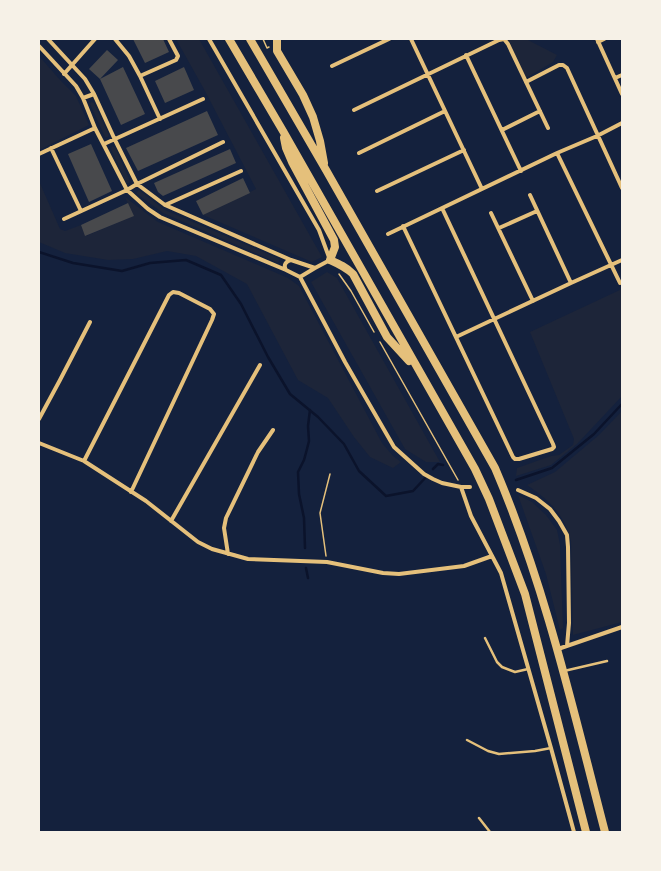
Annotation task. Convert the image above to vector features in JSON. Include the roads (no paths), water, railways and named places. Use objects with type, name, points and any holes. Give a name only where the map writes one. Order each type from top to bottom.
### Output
[{"type":"highway","points":[[229,39],[475,469],[489,500],[525,594],[586,832]]},
{"type":"highway","points":[[250,39],[495,468],[509,500],[540,588],[558,649],[605,832]]},
{"type":"highway","points":[[277,39],[277,51],[303,95],[313,117],[320,140],[326,170]]},
{"type":"highway","points":[[283,131],[284,140],[289,155],[334,240],[336,247],[330,260],[346,268],[353,274],[388,337],[420,372]]},
{"type":"street","points":[[48,39],[85,79],[94,94],[137,184],[165,205],[290,260],[315,268]]},
{"type":"street","points":[[64,74],[95,39]]},
{"type":"street","points":[[115,39],[129,56],[160,119]]},
{"type":"street","points":[[140,76],[176,60],[178,56],[169,39]]},
{"type":"street","points":[[209,39],[319,230],[330,260],[300,277]]},
{"type":"street","points":[[332,66],[389,39]]},
{"type":"street","points":[[418,39],[411,40],[482,189]]},
{"type":"street","points":[[354,110],[466,55],[504,39],[508,44],[548,128]]},
{"type":"street","points":[[604,39],[597,40],[622,94]]},
{"type":"street","points":[[39,46],[76,86],[126,190],[160,217],[300,277],[345,362],[394,447],[424,474],[433,479],[442,483],[461,487],[470,487]]},
{"type":"street","points":[[466,55],[521,171]]},
{"type":"street","points":[[526,82],[559,66],[563,65],[567,68],[622,188]]},
{"type":"street","points":[[615,78],[622,75]]},
{"type":"street","points":[[83,98],[94,94]]},
{"type":"street","points":[[104,144],[203,99]]},
{"type":"street","points":[[359,153],[445,111]]},
{"type":"street","points":[[502,130],[540,111]]},
{"type":"street","points":[[388,234],[622,123]]},
{"type":"street","points":[[39,154],[95,128]]},
{"type":"street","points":[[64,219],[223,142]]},
{"type":"street","points":[[51,148],[81,211]]},
{"type":"street","points":[[377,191],[464,150]]},
{"type":"street","points":[[558,153],[620,283]]},
{"type":"street","points":[[165,205],[241,171]]},
{"type":"street","points":[[530,195],[571,283]]},
{"type":"street","points":[[403,226],[513,457],[515,459],[519,459],[552,449],[554,444],[442,208]]},
{"type":"street","points":[[499,228],[537,210]]},
{"type":"street","points":[[491,213],[534,301]]},
{"type":"street","points":[[286,270],[285,264],[290,260]]},
{"type":"street","points":[[456,338],[622,260]]},
{"type":"street","points":[[84,461],[168,294],[173,292],[179,293],[210,309],[214,314],[212,320],[131,492]]},
{"type":"street","points":[[39,419],[90,322]]},
{"type":"street","points":[[171,521],[260,365]]},
{"type":"street","points":[[228,554],[224,528],[226,518],[258,452],[273,430]]},
{"type":"street","points":[[39,443],[84,461],[146,501],[198,542],[212,549],[248,559],[327,562],[383,573],[399,574],[464,566],[492,556]]},
{"type":"street","points":[[461,487],[471,516],[501,573],[574,832]]},
{"type":"street","points":[[518,490],[536,498],[550,509],[567,535],[569,623],[567,646]]},
{"type":"street","points":[[558,649],[622,627]]},
{"type":"lane","points":[[485,638],[497,662],[502,667],[515,672],[528,669]]},
{"type":"lane","points":[[563,671],[607,661]]},
{"type":"lane","points":[[467,740],[488,751],[499,754],[551,748]]},
{"type":"lane","points":[[480,818],[490,832]]},
{"type":"waterway","points":[[39,252],[73,263],[122,271],[150,263],[186,260],[221,275],[241,304],[268,357],[290,394],[318,417],[344,444],[359,471],[386,496],[413,491],[427,476]]},
{"type":"waterway","points":[[516,480],[552,468],[594,434],[622,404]]},
{"type":"waterway","points":[[305,548],[304,518],[299,494],[298,472],[304,460],[309,441],[308,426],[310,410]]},
{"type":"waterway","points":[[433,469],[438,464],[443,465]]},
{"type":"waterway","points":[[306,568],[308,578]]}]
